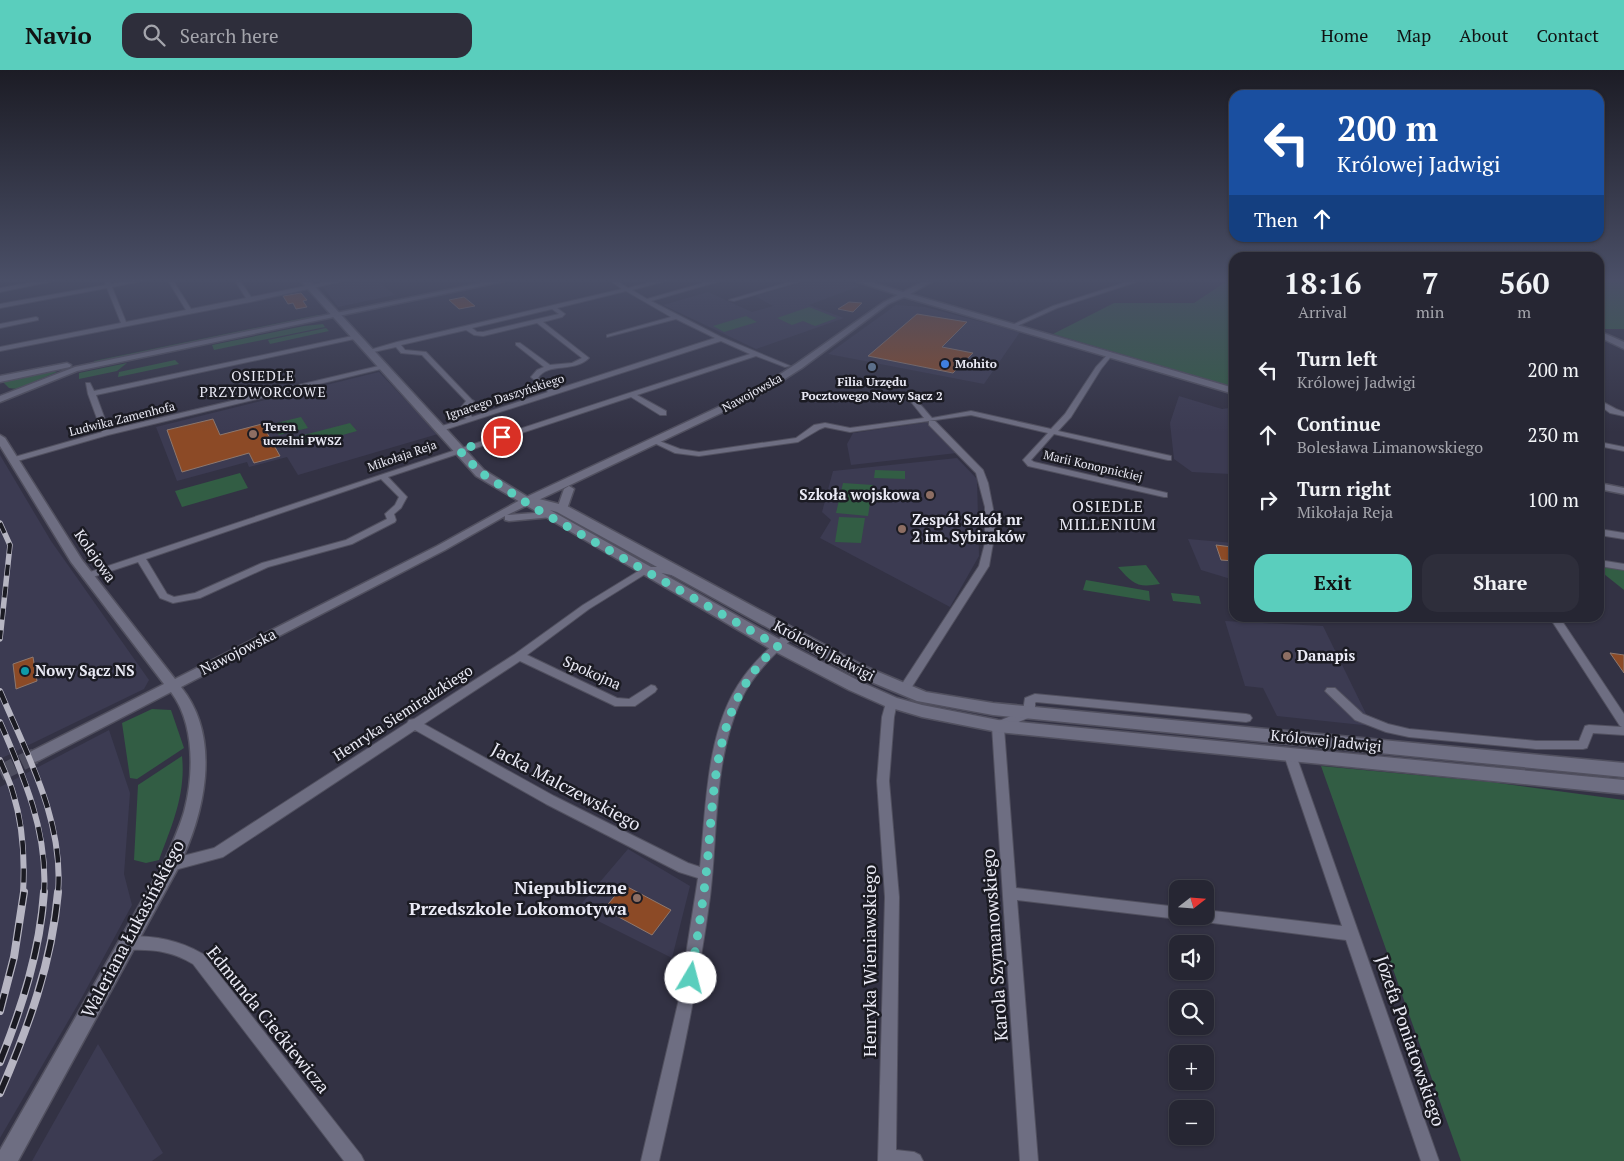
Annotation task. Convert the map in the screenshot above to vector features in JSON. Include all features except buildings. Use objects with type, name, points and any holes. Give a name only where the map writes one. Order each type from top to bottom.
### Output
[{"type":"main road","points":[[350,330],[480,472],[537,506]]},
{"type":"main road","points":[[1604,336],[1624,346]]},
{"type":"main road","name":"Królowej Jadwigi","points":[[537,506],[562,509],[778,646],[855,686],[891,702],[958,719],[998,726],[1624,788]]},
{"type":"main road","name":"Królowej Jadwigi","points":[[537,506],[645,562],[683,575],[858,670],[904,690],[941,700],[1029,713],[1624,770]]},
{"type":"street","points":[[0,349],[93,330]]},
{"type":"street","points":[[0,399],[76,369],[265,330]]},
{"type":"street","points":[[0,379],[268,330]]},
{"type":"street","points":[[369,351],[460,330]]},
{"type":"street","points":[[471,330],[476,334],[500,330]]},
{"type":"street","points":[[550,330],[586,358],[583,362],[543,368],[534,377],[553,393]]},
{"type":"street","points":[[609,336],[632,330]]},
{"type":"street","points":[[702,330],[787,366]]},
{"type":"street","name":"Nawojowska","points":[[35,756],[441,548],[480,525],[537,506],[618,459],[760,391],[849,330]]},
{"type":"street","points":[[1027,330],[1229,390]]},
{"type":"street","points":[[91,394],[357,337]]},
{"type":"street","name":"Ignacego Daszyńskiego","points":[[441,429],[720,339]]},
{"type":"street","points":[[397,344],[404,352],[424,353],[448,376],[470,401],[463,410],[471,420]]},
{"type":"street","points":[[518,344],[548,367]]},
{"type":"street","name":"Mikołaja Reja","points":[[87,576],[459,450],[756,354]]},
{"type":"street","name":"Marii Konopnickiej","points":[[1110,354],[1098,368],[1068,415],[1054,432],[1045,438],[1027,460],[1031,464],[1164,495]]},
{"type":"street","name":"Ludwika Zamenhofa","points":[[14,460],[106,433],[383,367]]},
{"type":"street","points":[[88,384],[106,433]]},
{"type":"street","points":[[633,395],[663,413]]},
{"type":"street","points":[[654,441],[678,451],[699,454],[798,440],[816,427],[825,425],[850,430],[929,419],[914,402],[905,397]]},
{"type":"street","points":[[1604,405],[1612,411],[1624,414]]},
{"type":"street","points":[[904,690],[984,566],[990,546],[991,527],[985,482],[980,472],[934,420],[971,413],[1054,432]]},
{"type":"street","name":"Marii Konopnickiej","points":[[1054,432],[1168,458]]},
{"type":"street","name":"Kolejowa","points":[[0,438],[87,576],[174,685]]},
{"type":"street","points":[[1604,445],[1624,449]]},
{"type":"street","name":"Nawojowska","points":[[441,548],[537,506],[618,459]]},
{"type":"street","points":[[140,557],[163,596],[173,600],[198,596],[265,565],[349,542],[392,520],[389,514],[398,506],[403,497],[383,476]]},
{"type":"street","points":[[1604,487],[1624,491]]},
{"type":"street","points":[[562,509],[569,489]]},
{"type":"street","points":[[510,518],[537,506]]},
{"type":"street","points":[[1604,533],[1624,536]]},
{"type":"street","name":"Henryka Siemiradzkiego","points":[[170,865],[218,853],[519,656],[645,562]]},
{"type":"street","points":[[1604,564],[1624,567]]},
{"type":"street","points":[[1558,622],[1624,723]]},
{"type":"street","points":[[650,1161],[691,978],[706,875],[716,770],[731,710],[748,678],[764,658],[791,634]]},
{"type":"street","name":"Spokojna","points":[[519,656],[615,702],[631,703],[651,689]]},
{"type":"street","name":"Waleriana Łukasińskiego","points":[[6,1161],[170,865],[192,811],[198,766],[194,727],[184,700],[174,685]]},
{"type":"street","points":[[1331,691],[1359,717],[1386,728],[1408,733],[1536,745],[1583,745],[1589,729],[1624,731]]},
{"type":"street","points":[[1043,730],[1029,713],[1029,701],[1035,698],[1246,718]]},
{"type":"street","name":"Henryka Wieniawskiego","points":[[887,1160],[892,897],[883,781],[891,702]]},
{"type":"street","points":[[998,726],[1029,713]]},
{"type":"street","name":"Jacka Malczewskiego","points":[[413,724],[550,800],[684,868],[706,875]]},
{"type":"street","name":"Karola Szymanowskiego","points":[[998,726],[1012,893],[1029,1161]]},
{"type":"street","name":"Józefa Poniatowskiego","points":[[1290,755],[1354,934],[1430,1161]]},
{"type":"street","points":[[1012,893],[1169,912]]},
{"type":"street","points":[[1214,917],[1354,934]]},
{"type":"street","name":"Edmunda Ciećkiewicza","points":[[128,943],[158,942],[182,949],[198,959],[355,1161]]},
{"type":"street","points":[[887,1160],[914,1161]]},
{"type":"shaded area","points":[[716,330],[810,330],[756,349]]},
{"type":"shaded area","points":[[861,330],[1012,330],[1020,332],[984,384],[828,354]]},
{"type":"shaded area","points":[[379,372],[438,434],[298,475],[287,457],[249,467],[247,462],[177,481],[156,427]]},
{"type":"shaded area","points":[[1179,396],[1222,409],[1229,408],[1229,474],[1192,472],[1174,459],[1170,423]]},
{"type":"shaded area","points":[[929,422],[957,453],[851,465],[847,444],[853,433]]},
{"type":"shaded area","points":[[0,455],[51,541],[149,680],[144,689],[0,759]]},
{"type":"shaded area","name":"Zespół Szkół nr 2 im. Sybiraków","points":[[957,458],[977,479],[979,556],[950,607],[820,538],[831,520],[822,512],[833,471]]},
{"type":"shaded area","points":[[1188,539],[1229,543],[1229,578],[1201,570]]},
{"type":"shaded area","name":"Danapis","points":[[1225,621],[1323,626],[1372,726],[1277,716],[1263,688],[1245,686]]},
{"type":"shaded area","points":[[109,730],[130,793],[124,874],[132,905],[81,999],[0,1138],[0,787]]},
{"type":"shaded area","name":"Niepubliczne Przedszkole Lokomotywa","points":[[628,849],[690,886],[672,958],[576,910]]},
{"type":"shaded area","points":[[98,1044],[163,1153],[152,1161],[32,1161]]},
{"type":"green space","points":[[245,330],[261,330],[94,364],[94,361]]},
{"type":"green space","points":[[285,330],[311,330],[214,350],[212,345]]},
{"type":"green space","points":[[317,330],[329,331],[270,344],[268,340]]},
{"type":"green space","points":[[1061,330],[1229,330],[1229,386],[1053,334]]},
{"type":"green space","points":[[175,360],[179,364],[118,377],[119,372]]},
{"type":"green space","points":[[127,363],[117,371],[79,379],[79,373]]},
{"type":"green space","points":[[53,371],[57,372],[17,389],[9,388],[2,381]]},
{"type":"green space","points":[[301,417],[308,428],[279,435],[272,424]]},
{"type":"green space","points":[[350,423],[357,431],[303,446],[296,437]]},
{"type":"green space","points":[[875,470],[905,471],[905,479],[874,478]]},
{"type":"green space","points":[[240,473],[248,488],[182,507],[175,491]]},
{"type":"green space","points":[[843,483],[873,485],[868,516],[836,513]]},
{"type":"green space","points":[[839,517],[865,518],[861,543],[835,542]]},
{"type":"green space","points":[[1146,565],[1160,584],[1141,585],[1136,583],[1118,567]]},
{"type":"green space","points":[[1604,566],[1624,569],[1624,590],[1604,574]]},
{"type":"green space","points":[[1086,580],[1149,591],[1150,601],[1083,590]]},
{"type":"green space","points":[[1171,593],[1199,596],[1201,604],[1173,601]]},
{"type":"green space","points":[[152,709],[171,710],[184,748],[137,779],[130,778],[122,723]]},
{"type":"green space","points":[[182,756],[183,770],[180,796],[159,860],[146,863],[134,860],[138,785]]},
{"type":"green space","points":[[1321,766],[1491,782],[1624,800],[1624,1161],[1461,1161]]},
{"type":"tunnel","points":[[0,773],[35,756]]},
{"type":"railway","points":[[0,523],[10,545],[0,639]]},
{"type":"railway","points":[[0,691],[32,764],[49,814],[55,840],[58,892]]},
{"type":"railway","points":[[0,722],[26,784],[38,827],[42,848],[44,892]]},
{"type":"railway","points":[[0,760],[12,789],[19,817],[24,868],[23,893]]},
{"type":"railway","points":[[0,1011],[14,957],[24,892]]},
{"type":"railway","points":[[0,1062],[16,1021],[29,978],[39,936],[44,892]]},
{"type":"railway","points":[[0,1093],[37,995],[50,944],[58,892]]},
{"type":"place","name":"Mohito","points":[[945,364]]},
{"type":"place","name":"Filia Urzędu Pocztowego Nowy Sącz 2","points":[[872,367]]},
{"type":"place","name":"Teren uczelni PWSZ","points":[[253,434]]},
{"type":"place","name":"Szkoła wojskowa","points":[[930,495]]},
{"type":"place","name":"Zespół Szkół nr 2 im. Sybiraków","points":[[902,529]]},
{"type":"place","name":"Danapis","points":[[1287,656]]},
{"type":"place","name":"Nowy Sącz NS","points":[[25,671]]},
{"type":"place","name":"Niepubliczne Przedszkole Lokomotywa","points":[[637,898]]},
{"type":"district","name":"OSIEDLE PRZYDWORCOWE","points":[[263,384]]},
{"type":"district","name":"OSIEDLE MILLENIUM","points":[[1108,515]]},
{"type":"route","points":[[502,437],[459,450],[480,472],[533,507],[778,646],[764,658],[748,678],[731,710],[721,746],[716,770],[706,875],[691,978]]}]
